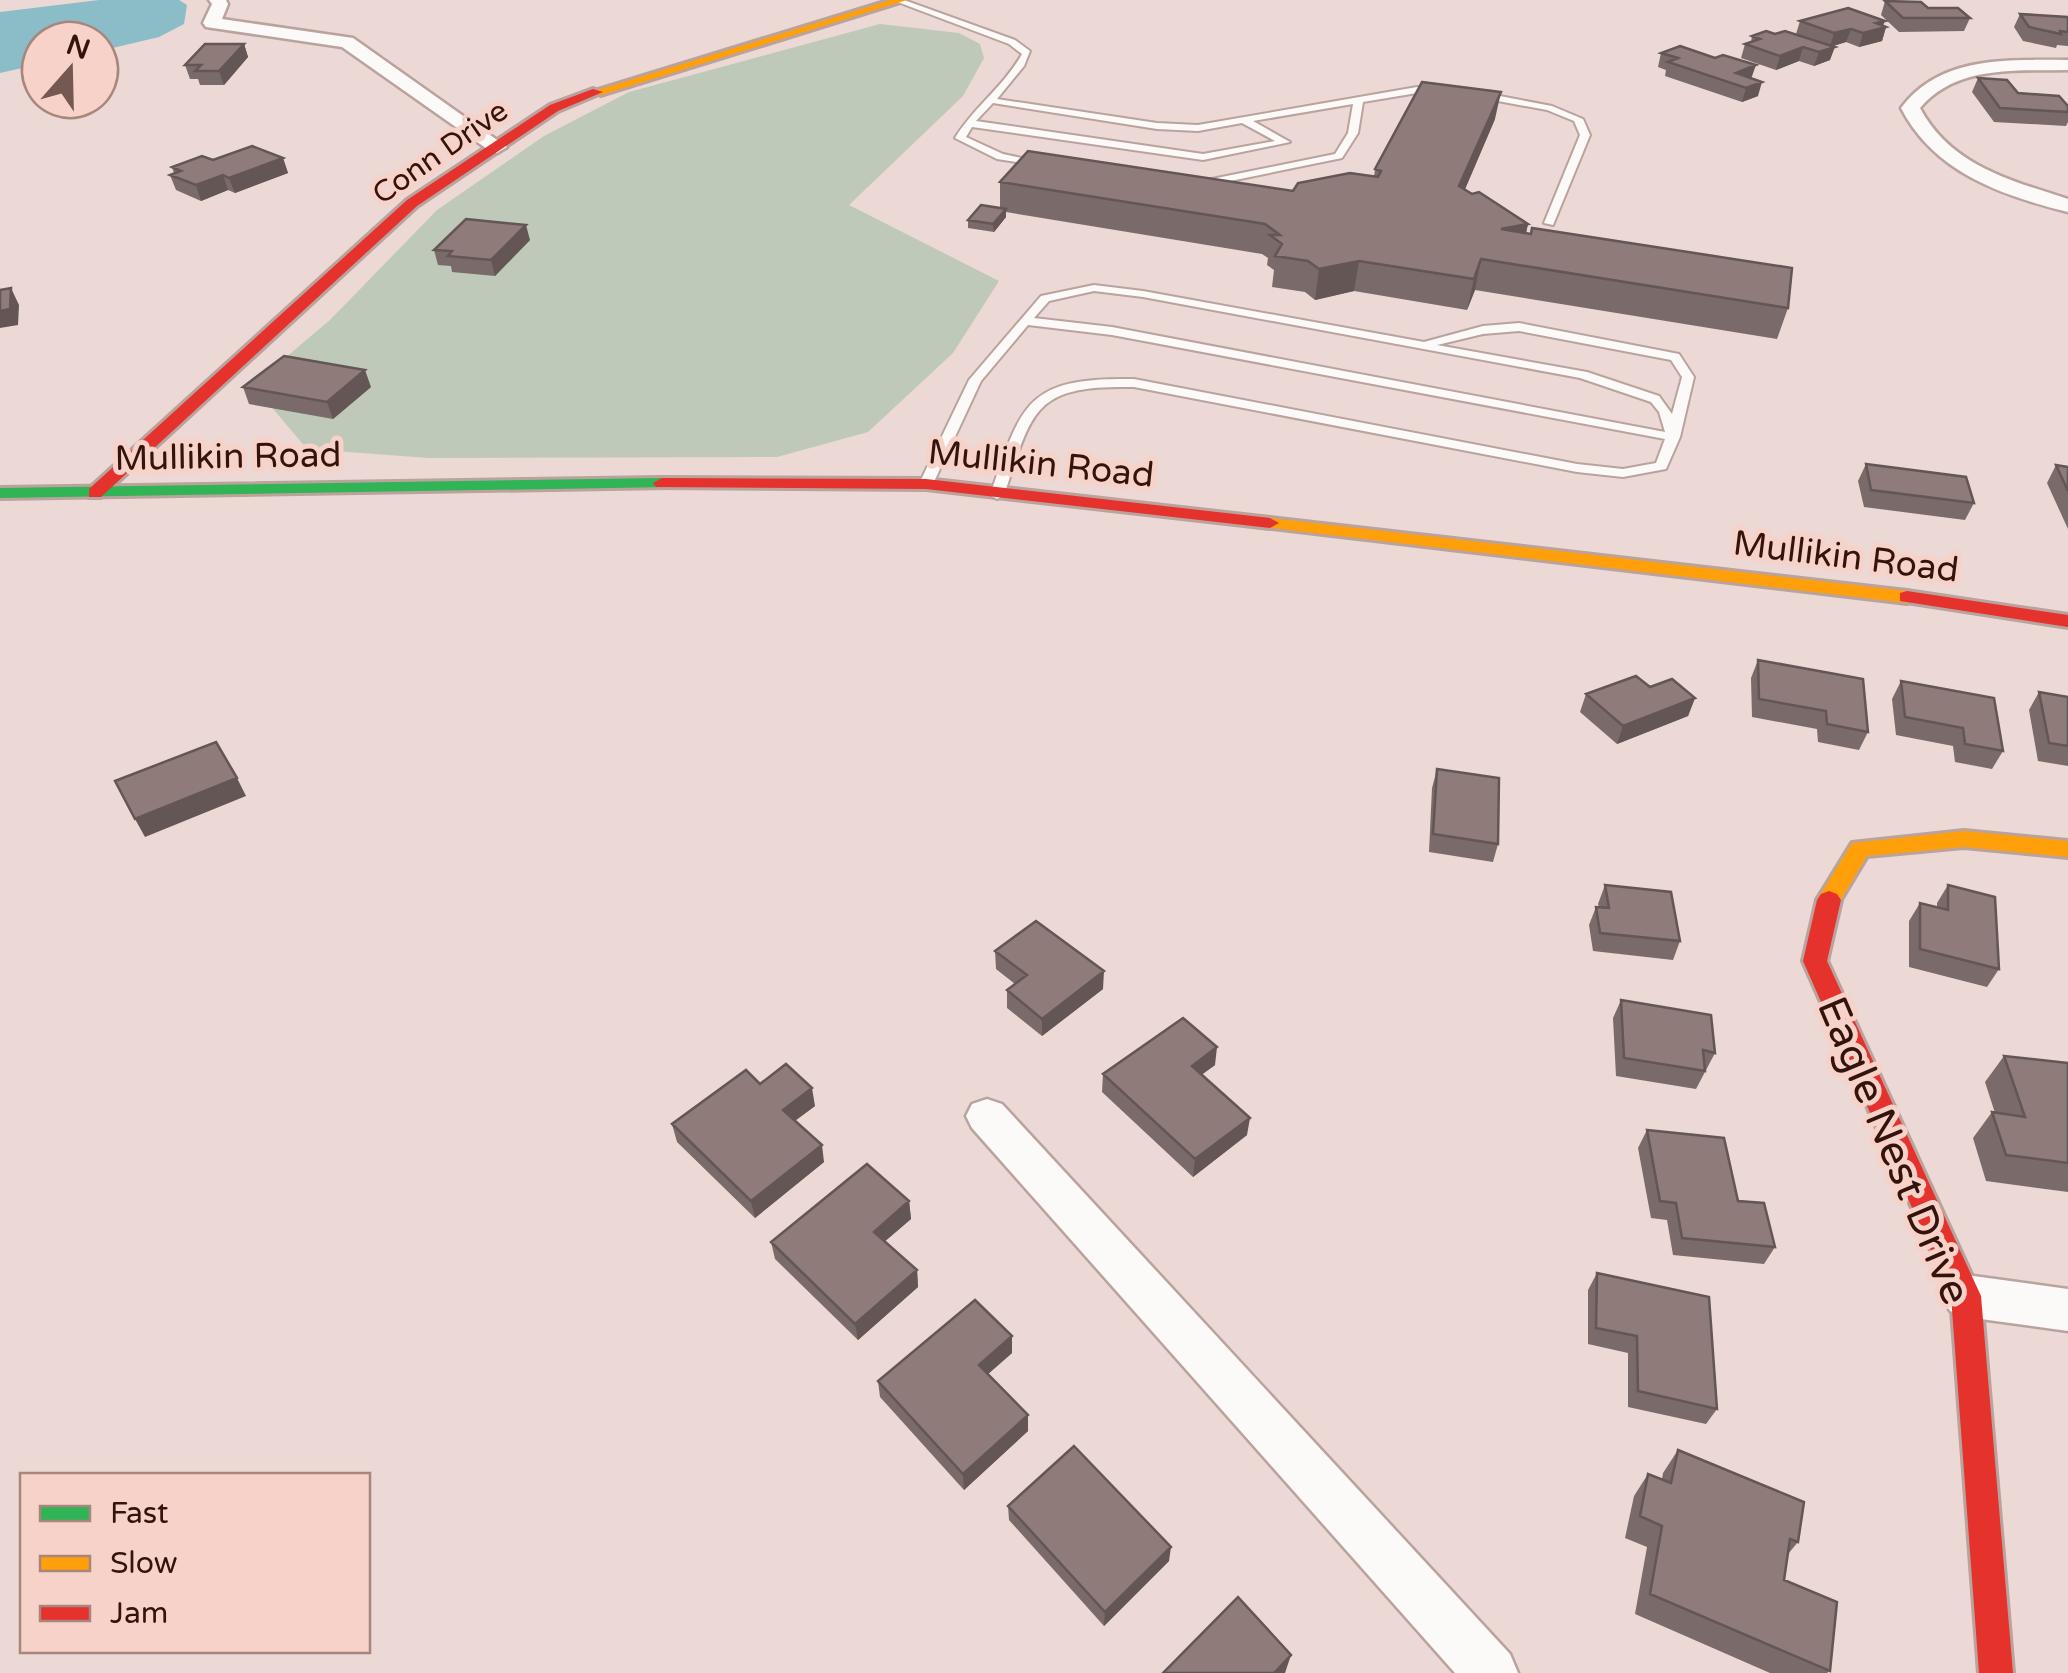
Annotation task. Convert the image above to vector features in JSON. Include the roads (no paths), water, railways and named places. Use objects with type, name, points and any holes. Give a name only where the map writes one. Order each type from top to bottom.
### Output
[{"type":"street","points":[[217,0],[220,4],[212,23],[347,42],[497,146]]},
{"type":"street","name":"Conn Drive","points":[[95,494],[412,203],[554,108],[642,76],[901,0]]},
{"type":"street","points":[[2068,66],[2007,66],[1953,74],[1921,90],[1910,108],[1918,130],[1934,149],[1967,171],[2068,206]]},
{"type":"street","name":"Mullikin Road","points":[[0,493],[711,482],[926,484],[1878,593],[2068,621]]},
{"type":"street","name":"Eagle Nest Drive","points":[[1996,1673],[1966,1296],[1814,961],[1829,898],[1860,849],[1924,839],[2005,838],[2068,849]]},
{"type":"street","points":[[987,1116],[1491,1673]]},
{"type":"street","points":[[1966,1296],[2068,1310]]},
{"type":"lane","points":[[901,0],[1012,42],[1027,53],[994,101],[968,123],[960,138],[1000,157],[1054,165]]},
{"type":"lane","points":[[994,101],[1156,126],[1198,128],[1418,90],[1455,93]]},
{"type":"lane","points":[[1474,95],[1549,108],[1578,118],[1585,135],[1549,223]]},
{"type":"lane","points":[[1194,184],[1223,183],[1338,156],[1354,133],[1358,102]]},
{"type":"lane","points":[[968,123],[1203,157],[1285,142],[1243,120]]},
{"type":"lane","points":[[926,484],[976,380],[1026,320],[1046,298],[1094,288],[1583,374],[1654,399],[1665,412],[1673,437]]},
{"type":"lane","points":[[1026,320],[1112,331],[1673,437]]},
{"type":"lane","points":[[996,495],[1030,412],[1058,394],[1091,381],[1134,383],[1577,468],[1623,473],[1661,466],[1673,437],[1688,377],[1675,357],[1520,327],[1483,330],[1421,345]]},
{"type":"water","points":[[99,0],[179,0],[187,5],[184,24],[159,37],[120,46],[120,20],[20,20],[20,68],[0,73],[0,12]]}]
